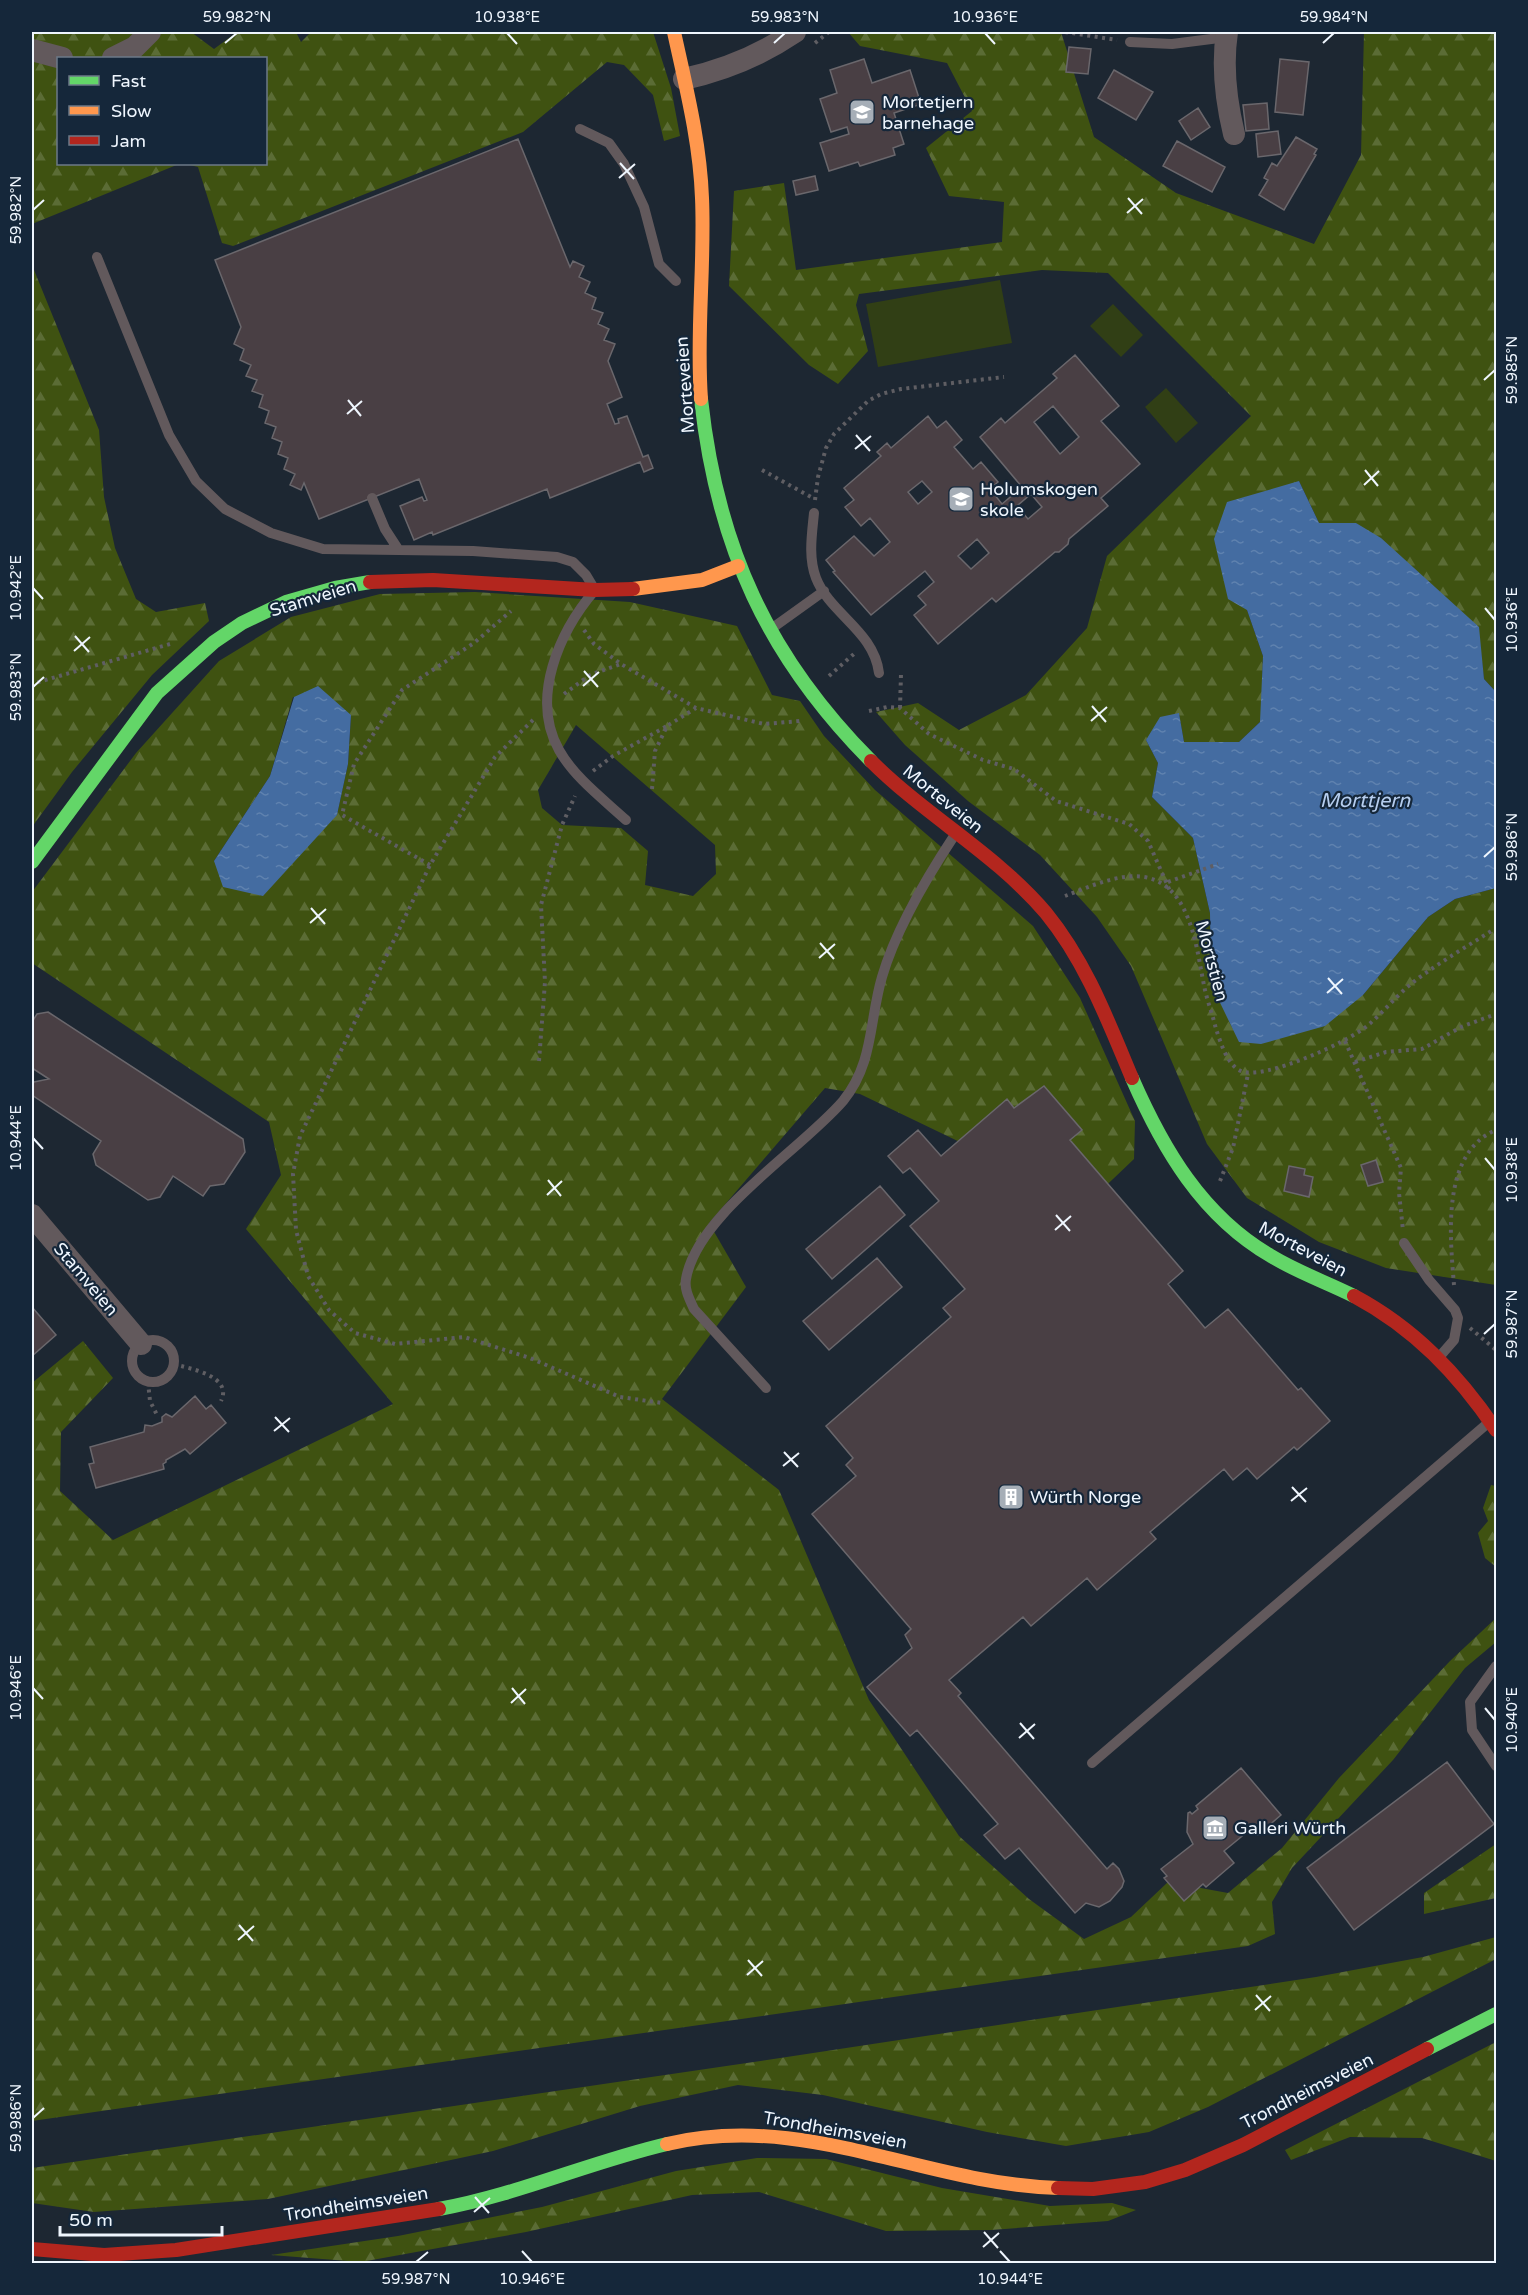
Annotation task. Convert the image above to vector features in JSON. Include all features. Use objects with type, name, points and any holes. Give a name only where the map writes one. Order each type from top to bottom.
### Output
[{"type":"street","points":[[115,57],[135,47],[150,32]]},
{"type":"street","name":"Morteveien","points":[[674,32],[696,130],[702,180],[698,357],[702,409],[715,487],[738,566],[769,631],[802,680],[861,750],[897,787],[1018,883],[1061,932],[1087,978],[1164,1144],[1203,1200],[1229,1226],[1264,1252],[1374,1307],[1415,1336],[1464,1384],[1494,1426]]},
{"type":"street","points":[[684,79],[722,70],[741,62],[795,32]]},
{"type":"street","points":[[1227,34],[1227,107],[1234,134]]},
{"type":"street","points":[[32,50],[58,57]]},
{"type":"street","name":"Stamveien","points":[[32,862],[157,693],[214,642],[242,623],[286,602],[335,588],[380,580],[433,580],[595,590],[649,588],[702,580],[738,566]]},
{"type":"street","name":"Stamveien","points":[[32,1215],[141,1344]]},
{"type":"street","name":"Trondheimsveien","points":[[32,2249],[98,2256],[162,2253],[411,2213],[511,2193],[650,2147],[719,2134],[764,2134],[810,2140],[981,2177],[1044,2188],[1092,2190],[1115,2188],[1165,2178],[1226,2152],[1497,2014]]},
{"type":"lane","points":[[1130,42],[1172,44],[1227,34]]},
{"type":"lane","points":[[580,129],[609,143],[624,164],[644,207],[659,264],[676,281]]},
{"type":"lane","points":[[97,257],[168,435],[196,481],[225,509],[271,533],[323,549],[473,551],[557,557],[573,562],[586,575],[595,590],[574,616],[554,662],[546,707],[548,725],[559,751],[583,779],[626,820]]},
{"type":"lane","points":[[372,498],[385,529],[398,549]]},
{"type":"lane","points":[[814,513],[812,556],[817,580],[867,642],[875,654],[879,673]]},
{"type":"lane","points":[[769,631],[824,591]]},
{"type":"lane","points":[[766,1388],[694,1309],[687,1294],[686,1280],[693,1257],[716,1221],[828,1115],[852,1088],[868,1054],[882,975],[926,880],[956,833]]},
{"type":"lane","points":[[1404,1243],[1429,1280],[1457,1314],[1454,1340],[1439,1357]]},
{"type":"lane","points":[[150,1340],[159,1341],[168,1346],[173,1354],[174,1364],[171,1373],[165,1379],[157,1382],[148,1382],[137,1376],[132,1365],[134,1353],[141,1344],[150,1340]]},
{"type":"lane","points":[[1092,1763],[1494,1426]]},
{"type":"lane","points":[[1497,1666],[1470,1702],[1472,1730],[1497,1766]]},
{"type":"path","points":[[1065,32],[1130,42]]},
{"type":"path","points":[[814,513],[818,477],[826,448],[834,434],[868,401],[881,394],[901,389],[1004,377]]},
{"type":"path","points":[[762,470],[815,499]]},
{"type":"path","points":[[430,865],[342,815],[354,764],[402,690],[474,643],[539,587]]},
{"type":"path","points":[[574,616],[594,644],[621,664],[696,708],[764,724],[810,721]]},
{"type":"path","points":[[32,687],[35,683],[177,642]]},
{"type":"path","points":[[827,678],[867,642]]},
{"type":"path","points":[[621,664],[590,675],[546,707],[495,757],[430,865],[300,1136],[293,1174],[296,1230],[308,1276],[329,1310],[355,1333],[395,1344],[464,1337],[530,1358],[620,1397],[662,1403]]},
{"type":"path","points":[[869,711],[887,707],[900,708],[901,674]]},
{"type":"path","points":[[539,1061],[545,982],[541,905],[562,825],[583,779],[613,756],[696,708]]},
{"type":"path","name":"Mortstien","points":[[900,708],[929,734],[983,760],[1014,769],[1056,801],[1129,824],[1148,841],[1170,891],[1185,910],[1206,994],[1225,1053],[1239,1071],[1248,1074]]},
{"type":"path","points":[[652,789],[655,751],[667,726]]},
{"type":"path","points":[[1168,882],[1218,864]]},
{"type":"path","points":[[1062,898],[1091,886],[1130,877],[1148,878],[1170,891]]},
{"type":"path","points":[[1219,1185],[1233,1148],[1248,1074],[1269,1070],[1345,1041],[1368,1025],[1418,978],[1497,928]]},
{"type":"path","points":[[1497,960],[1497,979]]},
{"type":"path","points":[[1355,1062],[1386,1052],[1422,1049],[1461,1027],[1497,1014]]},
{"type":"path","points":[[1345,1041],[1401,1168],[1399,1193],[1404,1243]]},
{"type":"path","points":[[1497,1130],[1478,1140],[1469,1151],[1456,1181],[1452,1199],[1457,1314],[1497,1350]]},
{"type":"path","points":[[174,1364],[212,1377],[223,1388],[221,1401]]},
{"type":"path","points":[[148,1382],[150,1401],[157,1415]]},
{"type":"green space","points":[[32,32],[191,32],[214,49],[237,32],[296,32],[301,42],[311,32],[653,32],[671,88],[680,136],[664,141],[653,95],[624,65],[607,62],[523,132],[233,246],[222,243],[198,167],[190,165],[267,165],[267,57],[57,57],[57,165],[177,165],[32,224]]},
{"type":"green space","points":[[848,32],[1061,32],[1094,137],[1176,193],[1314,244],[1361,155],[1364,32],[1496,32],[1496,692],[1484,679],[1478,627],[1356,523],[1319,523],[1299,481],[1247,610],[1263,656],[1261,721],[1239,742],[1184,742],[1179,714],[1146,740],[1158,763],[1152,797],[1193,838],[1210,913],[1211,984],[1363,995],[1428,917],[1455,899],[1496,888],[1496,1285],[1386,1268],[1319,1242],[1247,1198],[1207,1144],[1131,966],[1097,917],[1040,855],[968,801],[905,745],[876,712],[918,703],[959,730],[1026,695],[1087,628],[1107,556],[1251,416],[1108,273],[1042,270],[859,294],[856,305],[868,351],[838,384],[809,365],[729,286],[734,191],[784,183],[796,270],[1002,242],[1004,202],[949,196],[926,148],[972,111],[947,63],[860,46]]},
{"type":"green space","points":[[32,265],[99,430],[104,497],[115,548],[136,599],[156,612],[205,603],[209,621],[152,675],[72,772],[32,827]]},
{"type":"green space","points":[[1000,280],[1012,343],[878,367],[866,304]]},
{"type":"green space","points":[[1113,304],[1143,335],[1121,357],[1090,326]]},
{"type":"green space","points":[[1166,388],[1198,423],[1176,443],[1145,407]]},
{"type":"green space","points":[[475,592],[630,602],[737,626],[772,695],[800,701],[824,736],[875,790],[1033,926],[1080,998],[1135,1121],[1134,1159],[1092,1199],[1074,1197],[860,1094],[825,1088],[709,1223],[746,1287],[662,1399],[779,1490],[869,1700],[959,1836],[1029,1899],[1084,1939],[1131,1917],[1168,1882],[1228,1893],[1282,1848],[1339,1778],[1450,1661],[1496,1618],[1496,1642],[1465,1668],[1393,1760],[1292,1868],[1272,1902],[1275,1934],[1248,1946],[32,2121],[32,1383],[83,1341],[113,1378],[61,1432],[60,1491],[113,1540],[393,1404],[246,1229],[281,1175],[269,1122],[32,963],[32,892],[136,753],[219,661],[291,617],[380,594]],"holes":[[[293,697],[351,715],[348,764],[337,815],[214,861],[270,776]],[[576,725],[715,845],[716,874],[693,896],[645,885],[648,851],[621,828],[562,825],[542,808],[538,790]]]},
{"type":"green space","points":[[1491,1485],[1496,1486],[1496,1567],[1485,1558],[1478,1533],[1488,1521],[1483,1508]]},
{"type":"green space","points":[[1496,1844],[1496,1898],[1424,1914],[1424,1893]]},
{"type":"green space","points":[[1496,1937],[1496,1959],[1208,2107],[1149,2132],[1066,2146],[987,2132],[823,2095],[738,2085],[640,2106],[493,2151],[268,2199],[94,2212],[32,2203],[32,2168],[1316,1977],[1423,1957]]},
{"type":"green space","points":[[1496,2042],[1496,2161],[1422,2138],[1350,2137],[1291,2160],[1285,2150]]},
{"type":"green space","points":[[757,2158],[826,2159],[942,2188],[1050,2206],[1112,2203],[1136,2210],[1108,2221],[991,2230],[886,2231],[759,2192],[692,2195],[526,2232],[361,2262],[271,2255],[398,2236],[542,2207],[676,2171]]},
{"type":"water","name":"Morttjern","points":[[1299,481],[1319,523],[1356,523],[1381,538],[1479,627],[1484,679],[1496,692],[1496,888],[1455,899],[1428,917],[1363,995],[1325,1026],[1261,1044],[1239,1042],[1211,984],[1210,913],[1193,838],[1152,797],[1158,763],[1146,740],[1160,717],[1179,713],[1184,742],[1239,742],[1260,722],[1263,656],[1247,610],[1228,599],[1214,539],[1227,502]]},
{"type":"water","points":[[318,686],[351,715],[348,764],[337,815],[263,896],[223,887],[214,861],[270,776],[294,697]]},
{"type":"building","points":[[1069,47],[1091,49],[1088,74],[1066,72]]},
{"type":"building","points":[[864,59],[872,83],[910,70],[921,104],[894,113],[904,144],[893,148],[895,155],[860,166],[858,162],[829,171],[820,143],[849,134],[847,127],[831,132],[820,99],[837,93],[830,70]]},
{"type":"building","points":[[1280,59],[1309,62],[1303,115],[1275,112]]},
{"type":"building","points":[[1114,70],[1153,92],[1136,120],[1098,98]]},
{"type":"building","points":[[1267,103],[1269,129],[1246,131],[1243,105]]},
{"type":"building","points":[[1198,108],[1210,127],[1191,140],[1179,121]]},
{"type":"building","points":[[1278,131],[1281,154],[1258,157],[1256,134]]},
{"type":"building","points":[[1296,137],[1317,149],[1314,154],[1316,155],[1284,210],[1259,195],[1268,180],[1264,178],[1272,163],[1277,166]]},
{"type":"building","points":[[518,139],[570,267],[573,261],[584,266],[579,277],[590,282],[585,293],[596,298],[592,309],[603,313],[598,324],[609,329],[604,340],[615,344],[608,361],[622,397],[607,404],[615,424],[619,423],[618,419],[627,416],[643,457],[648,455],[653,468],[644,472],[640,462],[550,498],[547,489],[433,535],[432,532],[414,540],[400,506],[422,497],[424,501],[427,500],[419,479],[319,519],[304,483],[301,490],[290,485],[295,474],[284,469],[288,458],[278,454],[282,442],[272,438],[276,427],[265,423],[269,411],[259,407],[263,395],[252,391],[257,380],[246,376],[251,365],[240,360],[244,349],[234,344],[241,327],[215,260]]},
{"type":"building","points":[[1177,141],[1225,167],[1212,192],[1163,166]]},
{"type":"building","points":[[815,176],[818,190],[796,195],[793,181]]},
{"type":"building","name":"Holumskogen skole","points":[[1075,355],[1119,406],[1101,421],[1140,464],[1101,498],[1108,506],[1069,539],[1068,544],[1059,552],[1055,552],[996,602],[992,598],[938,644],[914,615],[926,605],[918,596],[934,582],[925,571],[871,615],[833,572],[835,571],[826,560],[854,536],[874,556],[890,542],[870,518],[861,526],[845,507],[854,500],[844,488],[881,456],[877,452],[887,443],[891,448],[928,416],[937,428],[946,421],[962,440],[954,447],[973,469],[981,462],[998,482],[990,489],[1002,504],[1022,487],[980,437],[1001,418],[1005,423],[1057,378],[1053,374]],"holes":[[[1053,406],[1079,437],[1060,454],[1034,422]],[[922,481],[932,492],[918,504],[908,492]],[[1031,494],[1042,507],[1028,519],[1017,506]],[[977,539],[989,553],[971,569],[958,556]]]},
{"type":"building","points":[[48,1012],[243,1139],[245,1152],[224,1184],[210,1186],[203,1196],[173,1176],[160,1197],[148,1200],[96,1165],[93,1154],[101,1141],[32,1095],[34,1082],[49,1079],[32,1068],[32,1022],[37,1014]]},
{"type":"building","name":"Würth Norge","points":[[1044,1086],[1082,1130],[1070,1140],[1183,1271],[1168,1284],[1205,1328],[1228,1309],[1298,1390],[1301,1388],[1330,1421],[1297,1450],[1294,1447],[1257,1479],[1247,1468],[1233,1480],[1224,1469],[1150,1532],[1156,1539],[1097,1590],[1087,1578],[1031,1626],[1023,1617],[949,1680],[961,1693],[958,1696],[1107,1869],[1113,1863],[1119,1869],[1124,1881],[1122,1887],[1110,1901],[1099,1907],[1086,1903],[1075,1913],[1019,1848],[1005,1859],[984,1835],[998,1824],[917,1730],[910,1736],[867,1687],[912,1648],[905,1635],[911,1629],[812,1514],[856,1476],[846,1465],[853,1458],[826,1426],[951,1317],[943,1308],[965,1289],[910,1226],[939,1201],[910,1168],[903,1173],[888,1156],[918,1130],[941,1156],[1007,1099],[1014,1108]]},
{"type":"building","points":[[1376,1160],[1383,1182],[1368,1186],[1361,1165]]},
{"type":"building","points":[[1289,1166],[1305,1169],[1304,1175],[1313,1177],[1309,1197],[1284,1191]]},
{"type":"building","points":[[880,1186],[905,1215],[832,1279],[806,1249]]},
{"type":"building","points":[[877,1258],[902,1287],[829,1350],[803,1321]]},
{"type":"building","points":[[32,1307],[56,1335],[32,1356]]},
{"type":"building","points":[[195,1396],[206,1409],[211,1405],[226,1423],[190,1454],[185,1449],[166,1460],[163,1464],[164,1469],[96,1488],[89,1464],[94,1463],[90,1447],[144,1432],[145,1425],[152,1426],[162,1422],[162,1417],[166,1414],[172,1417]]},
{"type":"building","points":[[1447,1762],[1494,1824],[1354,1930],[1307,1868]]},
{"type":"building","points":[[1241,1768],[1281,1815],[1258,1835],[1252,1828],[1224,1851],[1234,1863],[1206,1887],[1203,1884],[1184,1901],[1164,1878],[1167,1876],[1161,1869],[1193,1844],[1187,1832],[1188,1813],[1192,1814],[1198,1809],[1196,1806]]},
{"type":"traffic: fast","points":[[701,399],[720,503],[734,550],[753,596],[776,639],[803,681],[834,721],[871,761]]},
{"type":"traffic: fast","points":[[32,862],[157,693],[214,642],[242,623],[286,602],[335,588],[370,582]]},
{"type":"traffic: fast","points":[[1132,1078],[1171,1155],[1187,1179],[1225,1221],[1246,1240],[1281,1262],[1354,1296]]},
{"type":"traffic: fast","points":[[1427,2049],[1496,2014]]},
{"type":"traffic: fast","points":[[439,2209],[497,2195],[667,2144]]},
{"type":"traffic: slow","points":[[674,32],[692,115],[701,177],[703,223],[699,349],[701,399]]},
{"type":"traffic: slow","points":[[633,589],[702,580],[738,566]]},
{"type":"traffic: slow","points":[[667,2144],[718,2136],[767,2136],[816,2142],[1008,2184],[1058,2188]]},
{"type":"traffic: jam","points":[[370,582],[433,580],[595,590],[633,589]]},
{"type":"traffic: jam","points":[[871,761],[892,781],[1005,872],[1046,913],[1073,951],[1084,972],[1105,1014],[1132,1078]]},
{"type":"traffic: jam","points":[[1354,1296],[1396,1323],[1433,1354],[1466,1390],[1496,1430]]},
{"type":"traffic: jam","points":[[1058,2188],[1093,2189],[1145,2182],[1185,2170],[1243,2145],[1427,2049]]},
{"type":"traffic: jam","points":[[32,2249],[104,2255],[176,2250],[439,2209]]},
{"type":"place","name":"Mortetjern barnehage","points":[[862,112]]},
{"type":"place","name":"Holumskogen skole","points":[[961,499]]},
{"type":"place","name":"Würth Norge","points":[[1011,1497]]},
{"type":"place","name":"Galleri Würth","points":[[1215,1828]]}]
